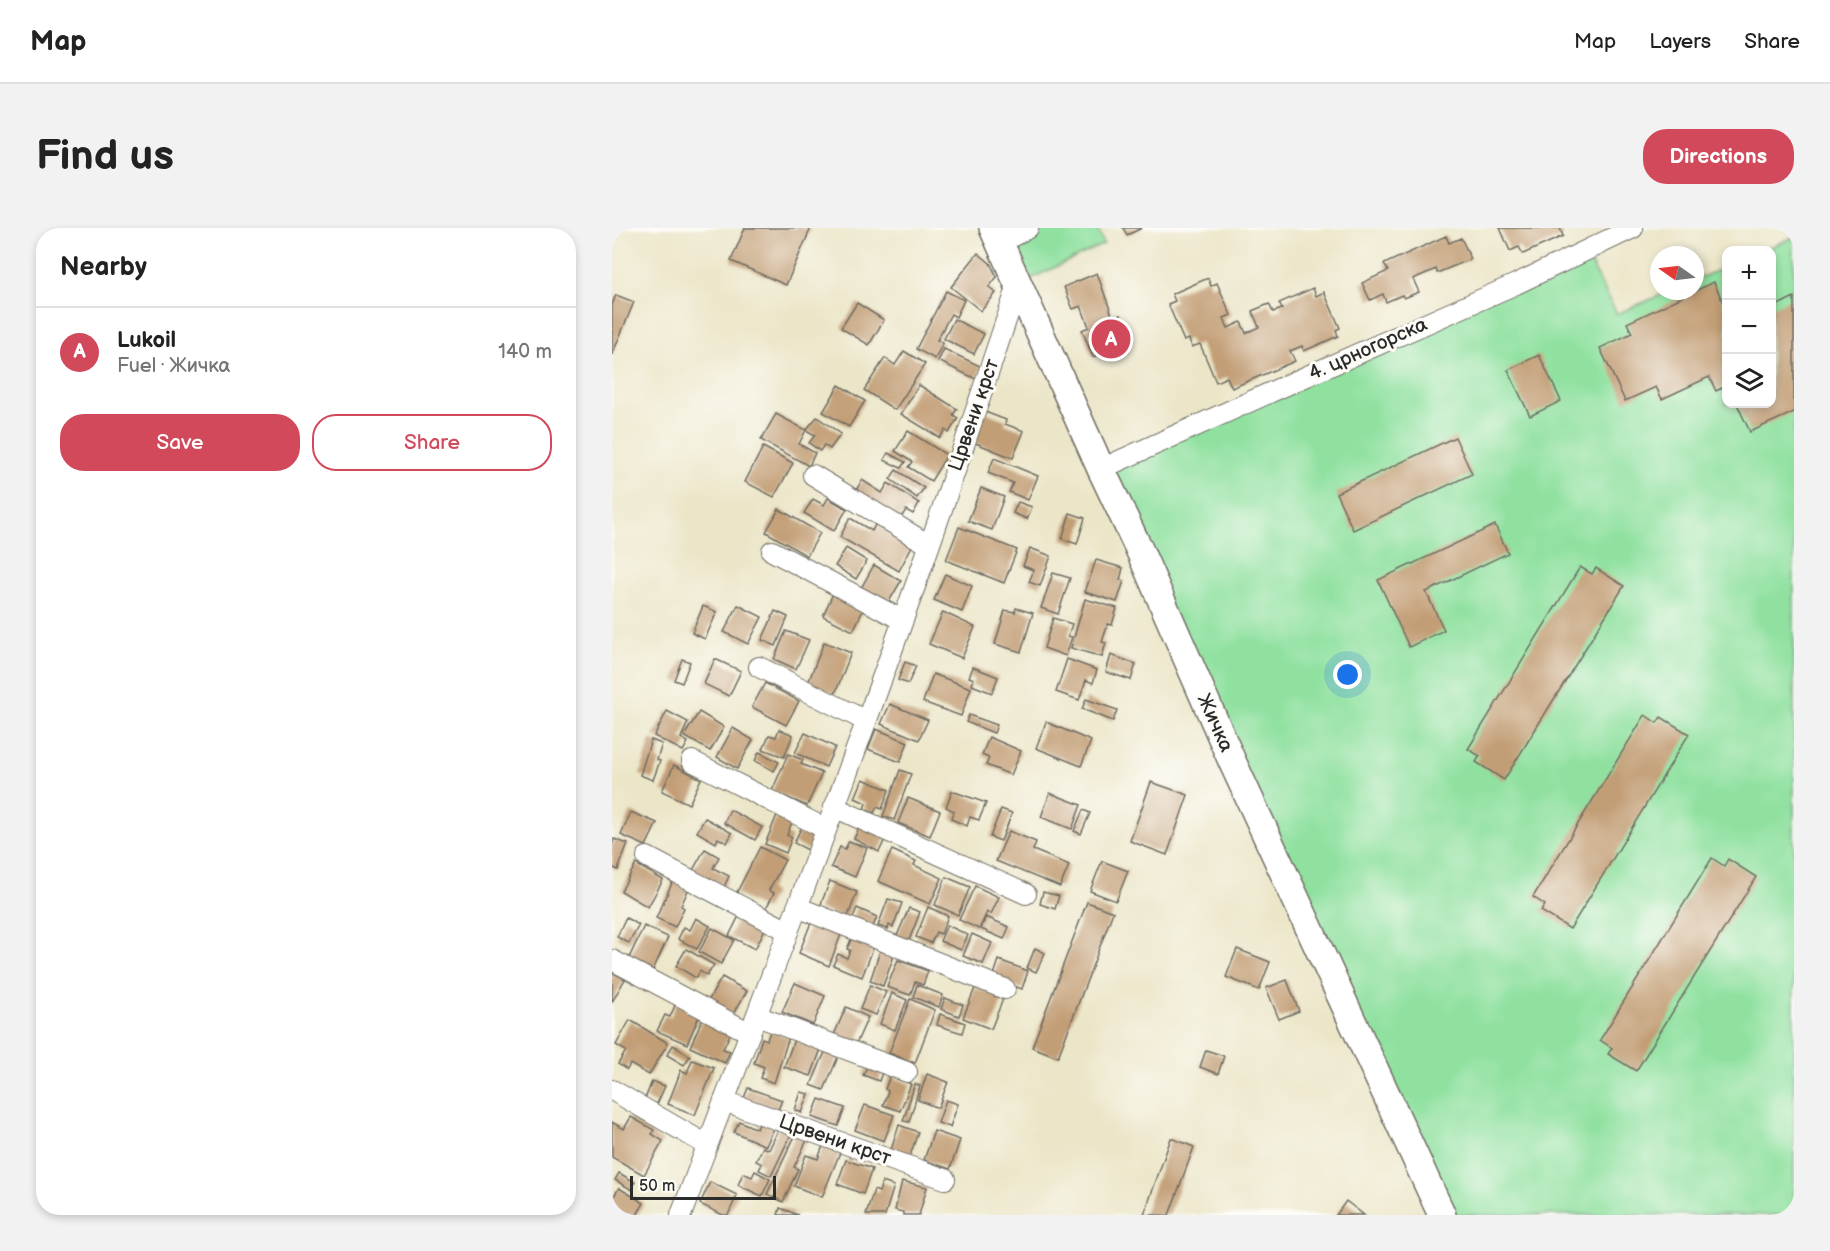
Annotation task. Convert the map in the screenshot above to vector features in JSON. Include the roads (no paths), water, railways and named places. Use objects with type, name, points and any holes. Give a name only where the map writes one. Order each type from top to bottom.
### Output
[{"type":"main road","name":"Жичка","points":[[996,236],[1139,549],[1232,761],[1442,1215]]},
{"type":"street","points":[[996,236],[1028,228]]},
{"type":"street","name":"4. црногорска","points":[[1101,469],[1516,284],[1633,228]]},
{"type":"street","name":"Црвени крст","points":[[681,1215],[866,721],[1018,285]]},
{"type":"street","points":[[813,475],[929,545]]},
{"type":"street","points":[[772,551],[902,620]]},
{"type":"street","points":[[759,667],[866,721]]},
{"type":"street","points":[[692,761],[826,829]]},
{"type":"street","points":[[834,807],[1026,894]]},
{"type":"street","points":[[647,857],[788,931]]},
{"type":"street","points":[[797,907],[1005,989]]},
{"type":"street","points":[[612,960],[753,1024],[907,1072]]},
{"type":"street","points":[[612,1090],[707,1145]]},
{"type":"street","name":"Црвени крст","points":[[724,1101],[945,1179]]},
{"type":"place","name":"Lukoil","points":[[1111,339]]}]
